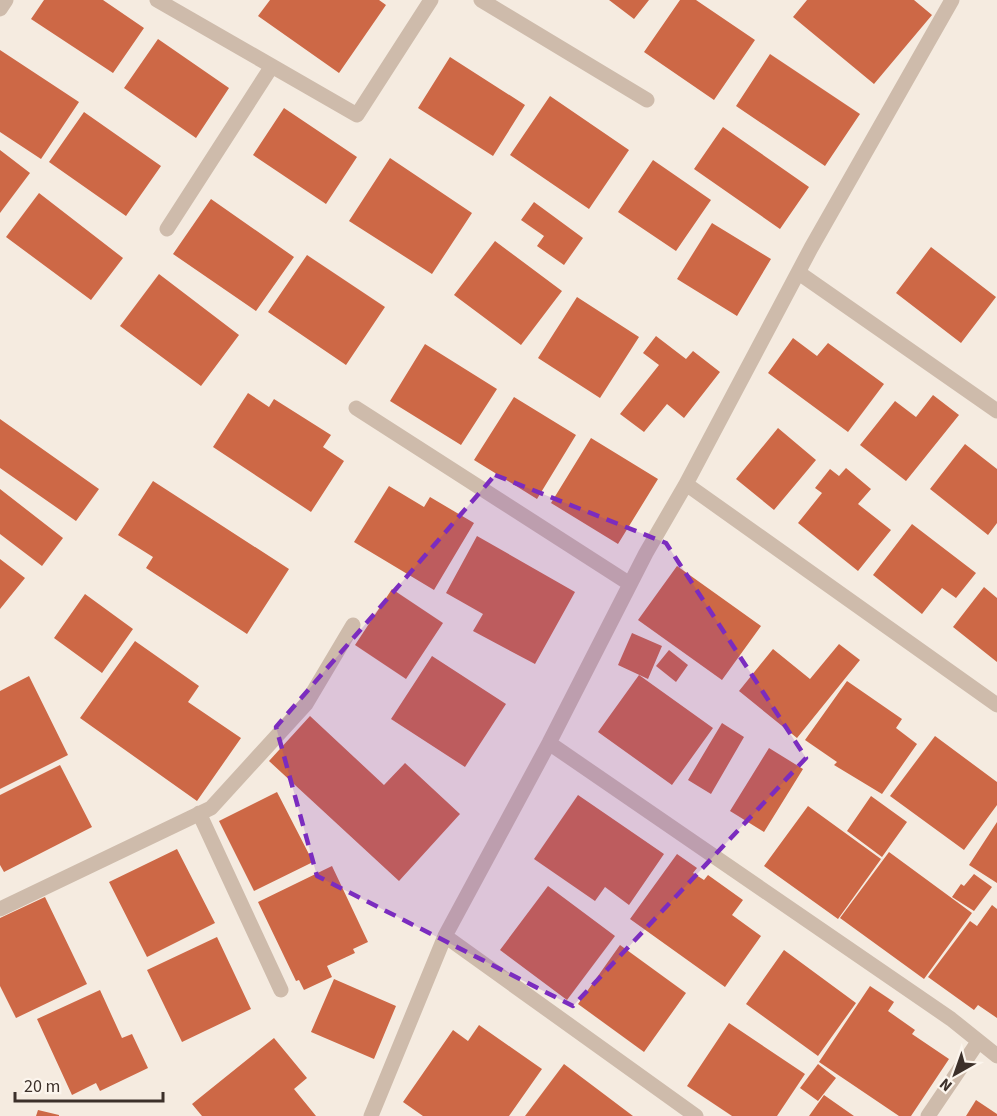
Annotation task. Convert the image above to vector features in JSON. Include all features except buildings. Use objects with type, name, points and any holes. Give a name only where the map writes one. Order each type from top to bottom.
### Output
[{"type":"street","points":[[0,9],[6,0]]},
{"type":"street","points":[[156,0],[357,115],[431,0]]},
{"type":"street","points":[[481,0],[647,100]]},
{"type":"street","points":[[371,1116],[445,936],[549,743],[630,584],[799,273],[952,0]]},
{"type":"street","points":[[167,229],[272,66]]},
{"type":"street","points":[[799,273],[997,411]]},
{"type":"street","points":[[356,408],[630,584]]},
{"type":"street","points":[[686,484],[997,705]]},
{"type":"street","points":[[0,909],[211,808],[306,704],[353,625]]},
{"type":"street","points":[[549,743],[951,1019],[997,1056]]},
{"type":"street","points":[[199,813],[281,990]]},
{"type":"street","points":[[445,936],[696,1116]]},
{"type":"street","points":[[928,1116],[978,1042]]},
{"type":"highlighted area","points":[[495,475],[666,543],[806,758],[573,1006],[317,876],[276,727]]}]
